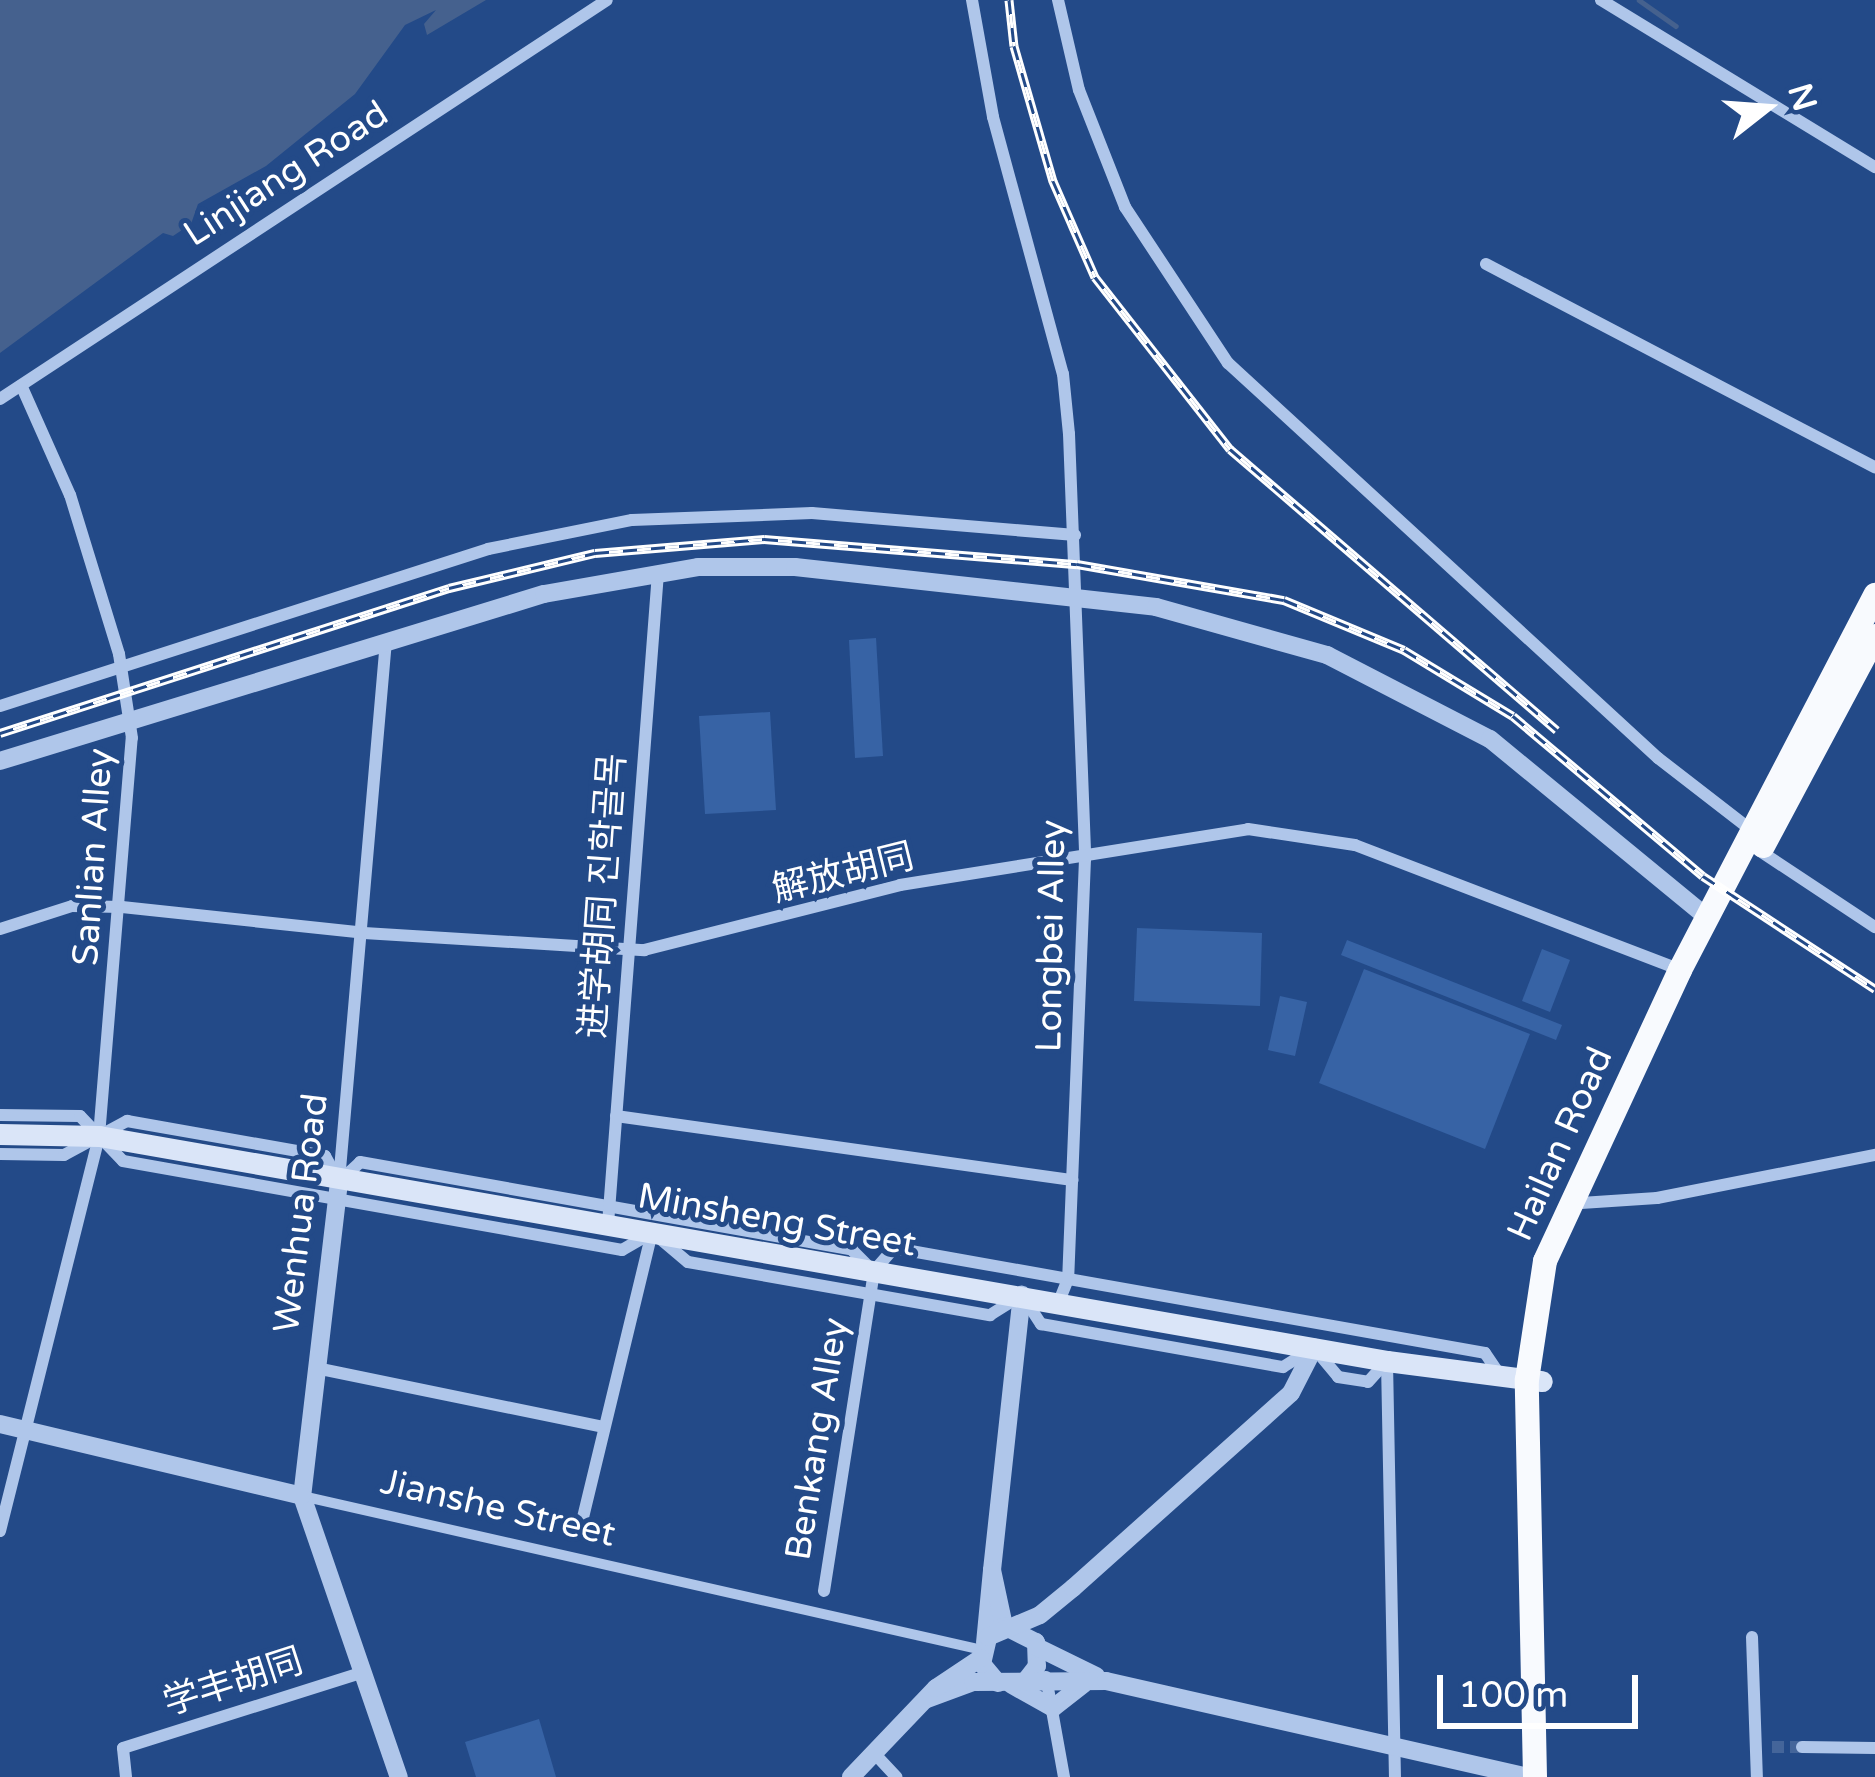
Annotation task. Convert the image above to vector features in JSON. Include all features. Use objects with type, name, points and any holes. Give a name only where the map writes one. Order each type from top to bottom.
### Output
[{"type":"highway","name":"Hailan Road","points":[[1548,1777],[1524,1380],[1581,1203],[1875,595]]},
{"type":"highway","name":"Hailan Road","points":[[1532,1777],[1524,1380],[1553,1234],[1681,970],[1874,640]]},
{"type":"main road","name":"Minsheng Street","points":[[0,1134],[99,1136],[338,1190],[609,1215],[652,1233],[872,1283],[1022,1295],[1064,1289],[1154,1306],[1314,1348],[1524,1380]]},
{"type":"street","name":"Linjiang Road","points":[[0,399],[607,0]]},
{"type":"street","points":[[972,0],[984,77],[1063,374],[1078,595]]},
{"type":"street","points":[[1058,0],[1079,90],[1125,207],[1228,363],[1658,758],[1756,841],[1875,927]]},
{"type":"street","points":[[1601,0],[1875,167]]},
{"type":"street","points":[[1486,264],[1875,467]]},
{"type":"street","name":"Sanlian Alley","points":[[0,1531],[31,1432],[99,1136],[122,907],[130,722],[70,495],[21,385]]},
{"type":"street","points":[[0,706],[488,549],[632,520],[812,513],[1075,535]]},
{"type":"street","points":[[0,761],[544,594],[658,572],[795,568],[1078,595],[1248,628],[1414,694],[1490,739],[1709,919]]},
{"type":"street","name":"进学胡同 진학골목","points":[[609,1215],[658,572]]},
{"type":"street","name":"Longbei Alley","points":[[1064,1289],[1073,1180],[1085,859],[1078,595]]},
{"type":"street","name":"Wenhua Road","points":[[386,641],[364,933],[302,1496],[399,1777]]},
{"type":"street","name":"解放胡同","points":[[0,928],[72,906],[122,907],[364,933],[630,950],[752,928],[900,885],[1085,859],[1219,829],[1303,834],[1388,856],[1681,970]]},
{"type":"street","points":[[0,1115],[80,1116],[99,1136],[64,1155],[0,1154]]},
{"type":"street","points":[[616,1116],[1073,1180]]},
{"type":"street","points":[[1581,1203],[1657,1198],[1875,1155]]},
{"type":"street","points":[[338,1190],[622,1250],[652,1233]]},
{"type":"street","points":[[609,1215],[852,1250],[872,1283],[894,1248],[1064,1289]]},
{"type":"street","points":[[574,1560],[652,1233]]},
{"type":"street","name":"Benkang Alley","points":[[821,1616],[872,1283]]},
{"type":"street","points":[[1022,1295],[1041,1324],[1283,1367],[1314,1348]]},
{"type":"street","points":[[1022,1295],[983,1650],[1012,1683],[1053,1708]]},
{"type":"street","points":[[1154,1306],[1485,1353],[1524,1380]]},
{"type":"street","points":[[850,1777],[983,1650],[1073,1588],[1291,1393],[1314,1348]]},
{"type":"street","points":[[1387,1361],[1395,1777]]},
{"type":"street","points":[[316,1368],[603,1427]]},
{"type":"street","name":"Jianshe Street","points":[[0,1424],[574,1560],[983,1650]]},
{"type":"street","points":[[992,1570],[1000,1616],[1012,1628],[1106,1681]]},
{"type":"street","points":[[1012,1683],[1037,1666],[1036,1645],[1073,1588]]},
{"type":"street","points":[[1752,1637],[1757,1777]]},
{"type":"street","points":[[1036,1645],[1047,1679],[1064,1777]]},
{"type":"street","name":"学丰胡同","points":[[126,1777],[123,1748],[361,1672]]},
{"type":"street","points":[[1053,1708],[1070,1688],[1106,1681]]},
{"type":"street","points":[[927,1699],[963,1684],[1106,1681],[1532,1777]]},
{"type":"street","points":[[1756,1747],[1772,1747]]},
{"type":"street","points":[[1802,1748],[1875,1748]]},
{"type":"street","points":[[874,1753],[896,1777]]},
{"type":"shaded area","points":[[0,0],[486,0],[427,35],[424,24],[436,10],[405,25],[355,94],[266,166],[198,204],[191,224],[173,236],[163,233],[0,353]]},
{"type":"shaded area","points":[[876,638],[883,756],[855,758],[849,640]]},
{"type":"shaded area","points":[[770,712],[776,810],[705,814],[699,716]]},
{"type":"shaded area","points":[[1137,928],[1262,933],[1260,1006],[1134,1001]]},
{"type":"shaded area","points":[[1347,940],[1562,1025],[1556,1040],[1341,955]]},
{"type":"shaded area","points":[[1542,949],[1570,960],[1550,1012],[1522,1001]]},
{"type":"shaded area","points":[[1364,969],[1530,1034],[1485,1149],[1319,1083]]},
{"type":"shaded area","points":[[1280,996],[1307,1002],[1295,1056],[1268,1050]]},
{"type":"shaded area","points":[[539,1719],[556,1777],[476,1777],[465,1742]]},
{"type":"waterway","points":[[1639,0],[1676,26]]},
{"type":"tunnel","points":[[1772,1747],[1802,1747]]},
{"type":"railway","points":[[1009,0],[1014,46],[1053,181],[1095,277],[1230,449],[1557,730]]},
{"type":"railway","points":[[0,733],[449,588],[595,553],[764,539],[1077,564],[1284,600],[1404,650],[1513,716],[1703,876],[1875,989]]}]
